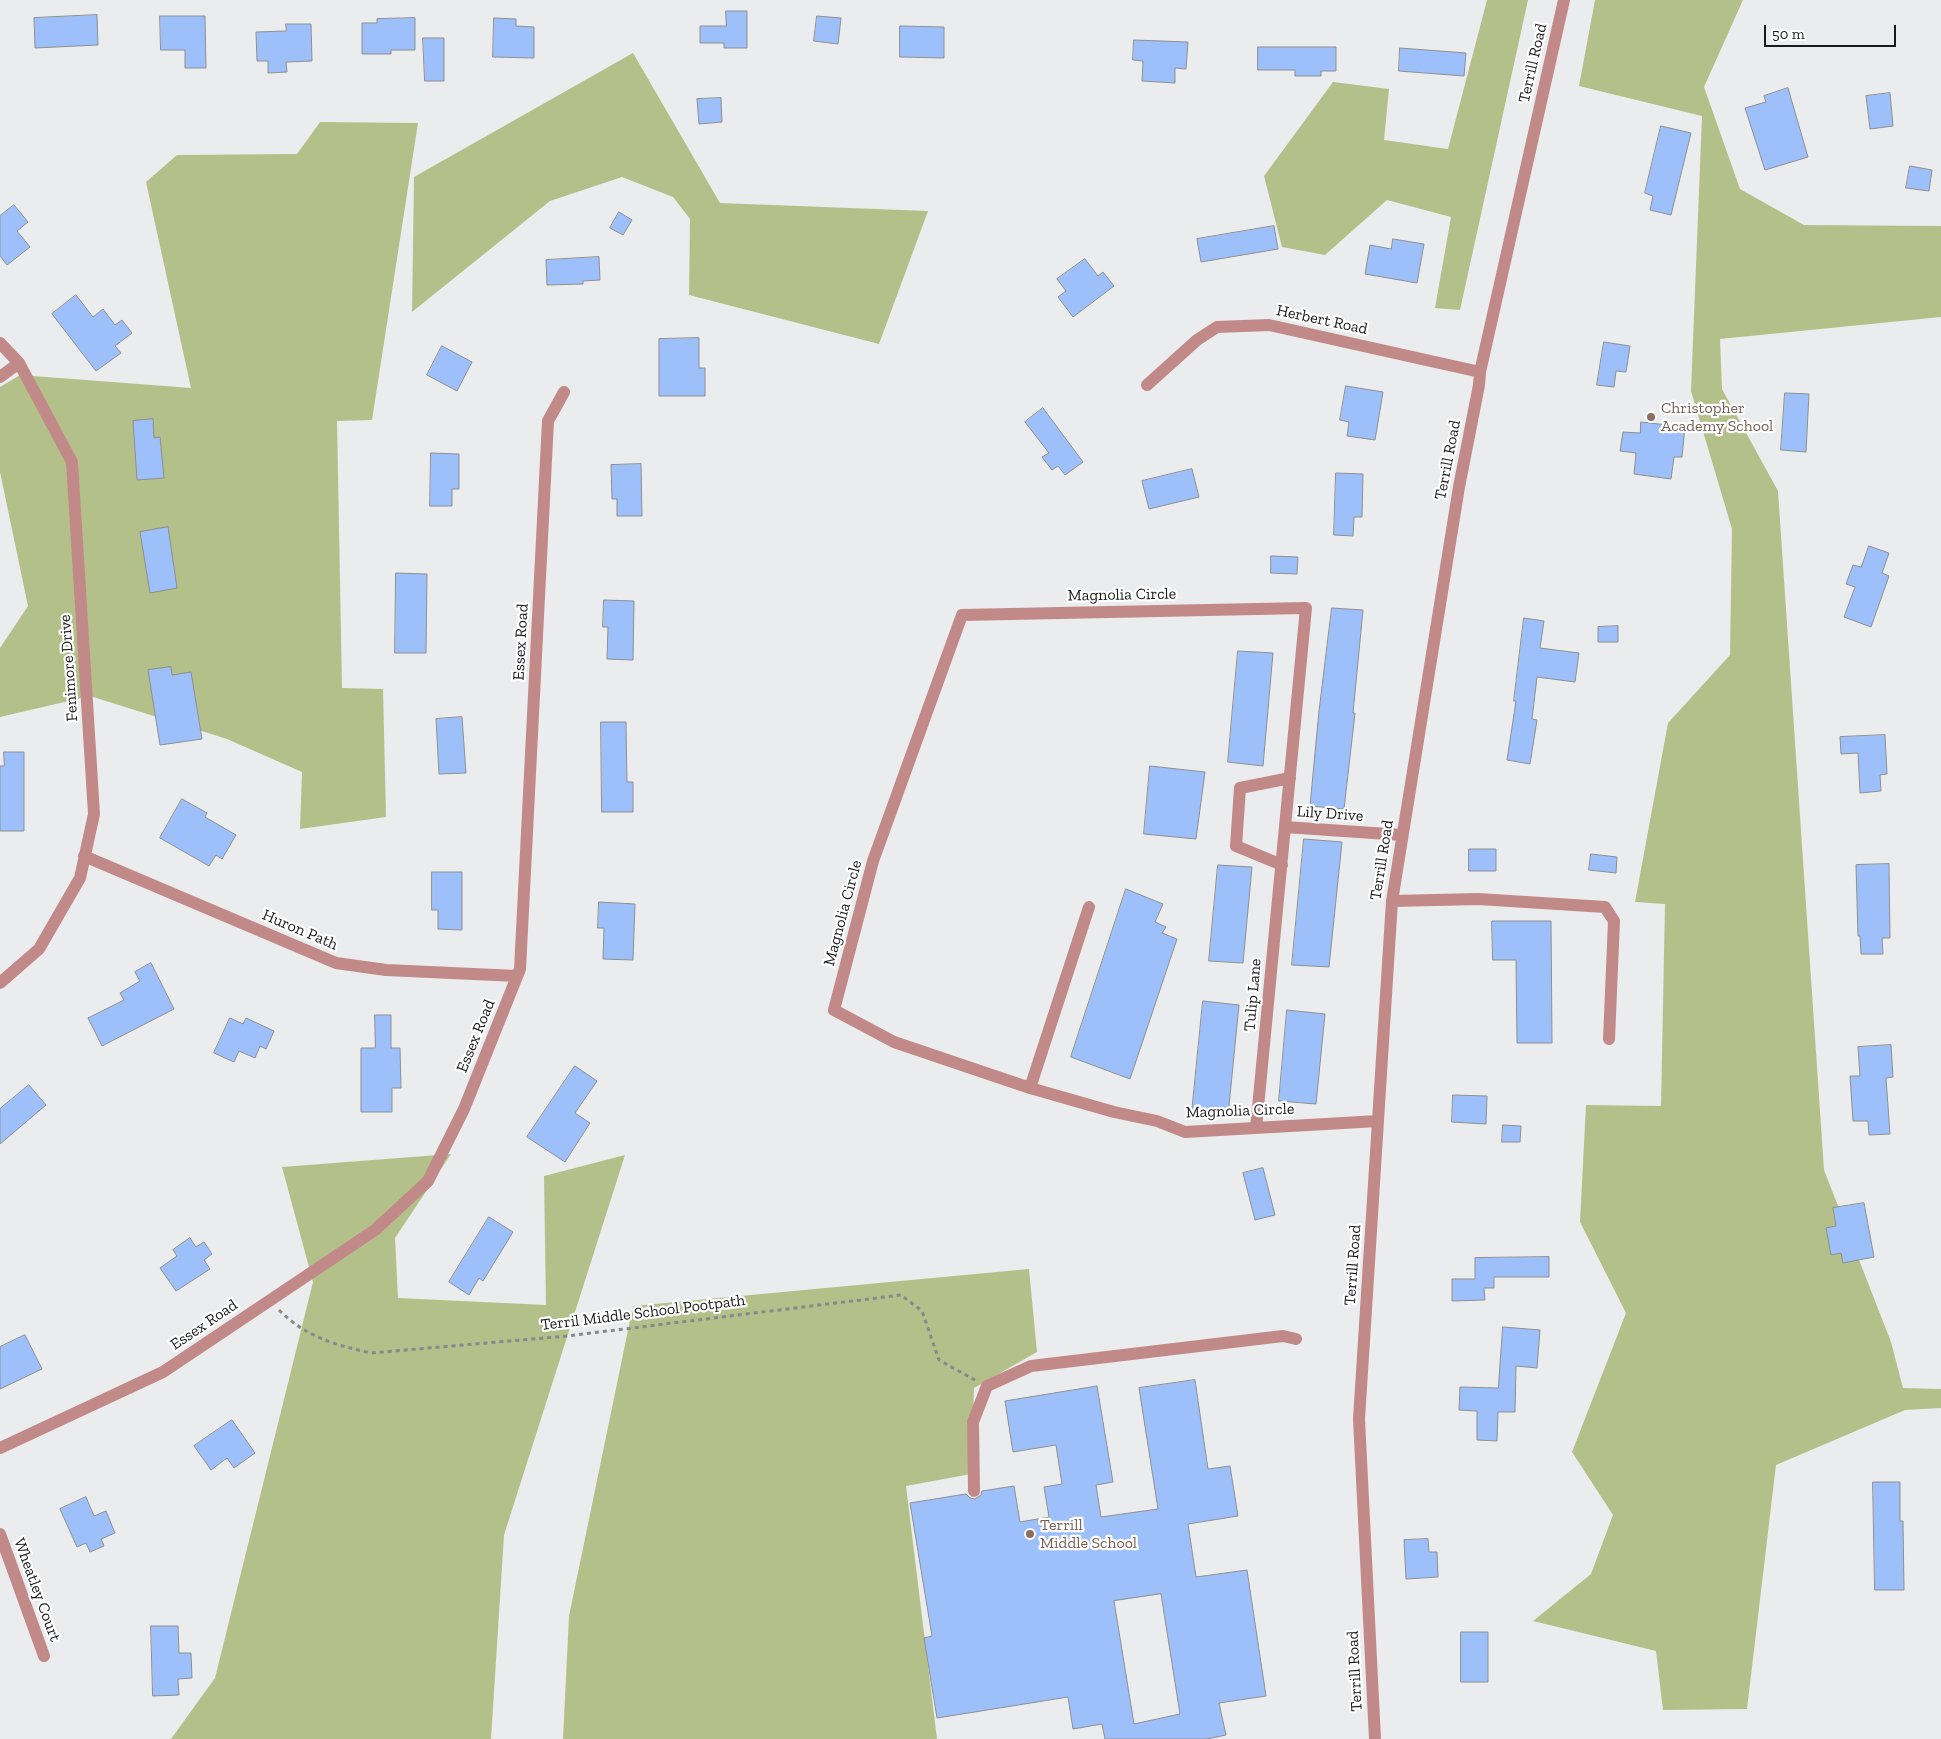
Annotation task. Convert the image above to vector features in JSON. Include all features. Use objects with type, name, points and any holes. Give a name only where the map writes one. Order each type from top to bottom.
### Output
[{"type":"street","name":"Terrill Road","points":[[1375,1739],[1359,1419],[1392,901],[1459,487],[1480,372],[1564,0]]},
{"type":"street","name":"Herbert Road","points":[[1147,385],[1197,340],[1217,327],[1269,325],[1480,372]]},
{"type":"street","name":"Fenimore Drive","points":[[0,343],[19,363],[72,462],[94,814],[80,878],[38,949],[0,983]]},
{"type":"street","points":[[0,376],[19,363]]},
{"type":"street","name":"Essex Road","points":[[0,1448],[163,1372],[375,1230],[428,1181],[464,1110],[520,969],[548,421],[564,392]]},
{"type":"street","name":"Tulip Lane","points":[[1256,1128],[1306,608]]},
{"type":"street","name":"Magnolia Circle","points":[[1306,608],[962,614],[873,861],[834,1010],[894,1042],[1030,1088],[1114,1112],[1157,1121],[1185,1132],[1378,1122]]},
{"type":"street","points":[[1282,865],[1236,846],[1240,788],[1290,778]]},
{"type":"street","name":"Lily Drive","points":[[1285,827],[1402,835]]},
{"type":"street","name":"Huron Path","points":[[84,856],[336,963],[386,970],[517,976]]},
{"type":"street","points":[[1392,901],[1478,899],[1605,907],[1614,921],[1609,1039]]},
{"type":"street","points":[[1030,1088],[1089,907]]},
{"type":"street","points":[[974,1491],[973,1422],[987,1386],[1031,1366],[1283,1336],[1296,1339]]},
{"type":"street","name":"Wheatley Court","points":[[0,1534],[44,1656]]},
{"type":"path","name":"Terril Middle School Pootpath","points":[[269,1301],[286,1317],[315,1337],[340,1346],[371,1352],[568,1336],[901,1295],[922,1311],[939,1360],[987,1386]]},
{"type":"green space","points":[[1487,0],[1528,0],[1460,310],[1435,308],[1451,217],[1387,200],[1325,255],[1282,247],[1264,176],[1333,82],[1389,89],[1384,140],[1448,149]]},
{"type":"green space","points":[[1595,0],[1743,0],[1704,87],[1740,189],[1804,225],[1941,226],[1941,317],[1720,339],[1722,389],[1778,491],[1824,1170],[1891,1342],[1903,1388],[1941,1389],[1941,1408],[1905,1410],[1776,1465],[1747,1709],[1663,1710],[1656,1651],[1533,1621],[1591,1574],[1613,1515],[1572,1452],[1626,1313],[1580,1222],[1586,1105],[1661,1106],[1665,904],[1635,902],[1668,723],[1730,655],[1732,529],[1691,391],[1702,116],[1579,86]]},
{"type":"green space","points":[[633,53],[720,203],[928,211],[879,344],[689,295],[690,219],[673,197],[622,177],[550,201],[412,312],[414,177]]},
{"type":"green space","points":[[320,122],[418,123],[372,420],[337,421],[342,688],[383,689],[386,817],[300,829],[302,772],[227,739],[90,696],[0,717],[0,648],[28,606],[0,472],[0,387],[20,375],[191,388],[146,182],[177,155],[297,154]]},
{"type":"green space","points":[[451,1154],[395,1238],[398,1298],[546,1305],[544,1176],[625,1155],[504,1535],[491,1739],[171,1739],[215,1678],[313,1282],[282,1167]]},
{"type":"green space","points":[[1029,1269],[1037,1352],[974,1388],[971,1474],[906,1486],[937,1739],[563,1739],[569,1616],[633,1306]]},
{"type":"building","points":[[726,11],[747,11],[747,48],[724,48],[724,43],[700,43],[700,26],[726,26]]},
{"type":"building","points":[[97,15],[98,45],[35,48],[34,18]]},
{"type":"building","points":[[160,16],[205,16],[206,68],[185,68],[185,50],[161,50]]},
{"type":"building","points":[[817,16],[841,18],[838,44],[814,41]]},
{"type":"building","points":[[415,18],[415,50],[391,50],[391,54],[362,54],[362,23],[377,23],[377,19]]},
{"type":"building","points":[[494,18],[516,19],[516,26],[534,27],[534,58],[493,57]]},
{"type":"building","points":[[286,24],[311,24],[312,61],[286,62],[287,72],[268,73],[268,61],[257,61],[256,32],[286,31]]},
{"type":"building","points":[[900,26],[944,27],[944,58],[900,57]]},
{"type":"building","points":[[423,38],[444,38],[444,81],[425,81]]},
{"type":"building","points":[[1134,40],[1188,42],[1186,69],[1175,68],[1175,83],[1142,81],[1143,61],[1133,60]]},
{"type":"building","points":[[1258,47],[1336,47],[1336,71],[1321,71],[1321,76],[1295,76],[1295,70],[1258,70]]},
{"type":"building","points":[[1400,48],[1466,53],[1464,76],[1399,71]]},
{"type":"building","points":[[1788,88],[1808,157],[1765,170],[1745,108],[1766,102],[1764,96]]},
{"type":"building","points":[[1890,93],[1893,126],[1870,129],[1866,96]]},
{"type":"building","points":[[721,98],[722,122],[699,124],[697,99]]},
{"type":"building","points":[[1661,126],[1691,133],[1671,215],[1650,210],[1653,196],[1645,193]]},
{"type":"building","points":[[1910,166],[1932,170],[1929,191],[1906,188]]},
{"type":"building","points":[[14,205],[28,222],[17,231],[30,247],[7,265],[0,256],[0,216]]},
{"type":"building","points":[[619,212],[632,220],[623,235],[610,228]]},
{"type":"building","points":[[1274,226],[1278,249],[1201,262],[1197,239]]},
{"type":"building","points":[[1393,239],[1424,244],[1417,283],[1365,274],[1370,245],[1391,249]]},
{"type":"building","points":[[599,257],[600,280],[583,281],[583,284],[547,285],[546,260]]},
{"type":"building","points":[[1085,259],[1098,276],[1103,272],[1114,286],[1073,317],[1058,297],[1066,291],[1057,279]]},
{"type":"building","points":[[76,295],[93,317],[103,309],[115,325],[122,320],[132,333],[115,346],[121,353],[96,371],[52,314]]},
{"type":"building","points":[[699,338],[699,368],[705,368],[705,396],[659,396],[659,339]]},
{"type":"building","points":[[1604,342],[1630,346],[1626,372],[1616,371],[1614,387],[1597,385]]},
{"type":"building","points":[[442,346],[472,362],[457,391],[427,375]]},
{"type":"building","points":[[1346,386],[1383,392],[1375,440],[1347,436],[1349,422],[1340,420]]},
{"type":"building","points":[[1785,393],[1809,394],[1806,452],[1781,450]]},
{"type":"building","points":[[1043,408],[1083,462],[1065,475],[1058,466],[1052,470],[1042,457],[1049,453],[1025,422]]},
{"type":"building","points":[[153,419],[154,438],[160,437],[164,478],[137,480],[133,421]]},
{"type":"building","points":[[1641,422],[1685,427],[1682,457],[1674,457],[1671,479],[1634,474],[1636,453],[1620,451],[1623,432],[1640,433]]},
{"type":"building","points":[[431,453],[459,454],[459,489],[452,489],[452,506],[430,506]]},
{"type":"building","points":[[641,464],[642,516],[617,516],[617,499],[612,499],[611,465]]},
{"type":"building","points":[[1192,469],[1199,497],[1149,509],[1142,481]]},
{"type":"building","points":[[1336,473],[1363,474],[1362,517],[1354,517],[1353,536],[1334,535]]},
{"type":"building","points":[[168,527],[177,588],[150,593],[140,532]]},
{"type":"building","points":[[1869,546],[1889,553],[1882,573],[1889,576],[1871,627],[1844,617],[1855,587],[1846,584],[1853,565],[1861,567]]},
{"type":"building","points":[[1271,556],[1298,557],[1297,574],[1271,573]]},
{"type":"building","points":[[396,573],[427,574],[426,653],[395,653]]},
{"type":"building","points":[[604,600],[634,601],[633,660],[607,659],[608,627],[603,627]]},
{"type":"building","points":[[1332,608],[1363,610],[1353,713],[1355,713],[1344,809],[1310,806],[1319,711]]},
{"type":"building","points":[[1524,618],[1544,621],[1540,648],[1579,653],[1575,682],[1537,677],[1532,719],[1537,720],[1530,764],[1507,760],[1516,701],[1514,701]]},
{"type":"building","points":[[1618,626],[1618,642],[1598,642],[1598,627]]},
{"type":"building","points":[[1238,651],[1273,653],[1263,766],[1228,762]]},
{"type":"building","points":[[171,667],[172,675],[191,672],[202,739],[160,745],[148,670]]},
{"type":"building","points":[[462,717],[466,773],[439,774],[436,719]]},
{"type":"building","points":[[601,722],[626,722],[627,782],[633,782],[633,812],[602,812]]},
{"type":"building","points":[[1885,735],[1887,774],[1880,775],[1881,791],[1860,793],[1858,753],[1841,754],[1840,737]]},
{"type":"building","points":[[4,752],[24,752],[24,831],[0,831],[0,766],[4,766]]},
{"type":"building","points":[[1150,766],[1205,772],[1196,839],[1144,834]]},
{"type":"building","points":[[182,799],[207,813],[205,817],[236,835],[222,859],[216,855],[209,866],[160,838]]},
{"type":"building","points":[[1304,839],[1342,842],[1329,967],[1292,965]]},
{"type":"building","points":[[1469,849],[1496,849],[1496,871],[1469,871]]},
{"type":"building","points":[[1591,854],[1617,857],[1616,873],[1589,870]]},
{"type":"building","points":[[1889,864],[1890,938],[1882,938],[1883,954],[1861,954],[1860,936],[1858,936],[1856,865]]},
{"type":"building","points":[[1218,865],[1252,867],[1243,963],[1209,961]]},
{"type":"building","points":[[432,872],[462,872],[462,930],[438,929],[438,910],[432,910]]},
{"type":"building","points":[[1126,889],[1163,904],[1155,922],[1166,927],[1162,933],[1177,939],[1130,1079],[1071,1057]]},
{"type":"building","points":[[599,902],[635,904],[633,960],[603,959],[604,928],[598,928]]},
{"type":"building","points":[[1492,921],[1551,921],[1552,1043],[1517,1043],[1516,960],[1493,960]]},
{"type":"building","points":[[151,963],[174,1009],[102,1046],[88,1018],[124,1000],[120,993],[140,981],[135,972]]},
{"type":"building","points":[[1203,1001],[1239,1005],[1228,1116],[1192,1112]]},
{"type":"building","points":[[1287,1010],[1325,1014],[1316,1104],[1279,1101]]},
{"type":"building","points":[[375,1015],[391,1015],[391,1048],[400,1048],[401,1088],[392,1088],[392,1112],[361,1112],[361,1048],[375,1048]]},
{"type":"building","points":[[230,1018],[243,1024],[246,1018],[274,1031],[266,1049],[260,1046],[255,1058],[239,1051],[234,1062],[214,1053]]},
{"type":"building","points":[[1891,1045],[1893,1077],[1886,1078],[1890,1134],[1869,1135],[1868,1121],[1853,1121],[1850,1076],[1860,1076],[1858,1047]]},
{"type":"building","points":[[575,1066],[597,1081],[575,1113],[590,1123],[565,1162],[527,1137]]},
{"type":"building","points":[[29,1085],[46,1105],[0,1144],[0,1109]]},
{"type":"building","points":[[1453,1095],[1487,1096],[1486,1124],[1452,1122]]},
{"type":"building","points":[[1503,1125],[1521,1126],[1520,1142],[1502,1142]]},
{"type":"building","points":[[1263,1168],[1275,1215],[1255,1220],[1243,1173]]},
{"type":"building","points":[[1864,1203],[1874,1257],[1843,1263],[1841,1253],[1831,1255],[1826,1228],[1836,1226],[1833,1208]]},
{"type":"building","points":[[489,1217],[513,1232],[483,1281],[479,1278],[469,1295],[449,1282]]},
{"type":"building","points":[[190,1238],[196,1247],[204,1242],[212,1254],[204,1260],[210,1269],[176,1291],[160,1268],[177,1256],[173,1250]]},
{"type":"building","points":[[1549,1257],[1549,1277],[1494,1277],[1494,1288],[1484,1288],[1485,1300],[1452,1301],[1452,1279],[1475,1279],[1475,1258]]},
{"type":"building","points":[[1503,1327],[1540,1330],[1537,1368],[1516,1366],[1515,1412],[1498,1412],[1497,1441],[1477,1440],[1477,1411],[1459,1410],[1460,1387],[1498,1388]]},
{"type":"building","points":[[25,1335],[42,1369],[0,1389],[0,1347]]},
{"type":"building","points":[[1195,1380],[1208,1469],[1230,1466],[1238,1516],[1188,1524],[1196,1577],[1247,1570],[1266,1696],[1219,1703],[1226,1735],[1207,1739],[1105,1739],[1102,1724],[1073,1729],[1068,1697],[937,1718],[924,1638],[932,1636],[910,1503],[966,1494],[970,1498],[975,1499],[981,1495],[982,1491],[1014,1486],[1020,1522],[1049,1517],[1044,1487],[1062,1484],[1056,1445],[1013,1452],[1005,1401],[1097,1386],[1113,1482],[1096,1485],[1101,1517],[1158,1509],[1139,1388]],"holes":[[[1161,1594],[1180,1714],[1134,1724],[1114,1601]]]},
{"type":"building","points":[[232,1420],[255,1453],[234,1468],[227,1458],[211,1470],[194,1446]]},
{"type":"building","points":[[1873,1482],[1900,1482],[1900,1521],[1903,1521],[1904,1590],[1875,1590]]},
{"type":"building","points":[[86,1497],[94,1516],[106,1511],[115,1533],[101,1539],[104,1546],[90,1552],[86,1543],[77,1547],[60,1509]]},
{"type":"building","points":[[1428,1539],[1429,1552],[1437,1552],[1438,1577],[1406,1579],[1404,1540]]},
{"type":"building","points":[[151,1626],[178,1626],[179,1653],[191,1653],[192,1678],[178,1679],[179,1695],[153,1696]]},
{"type":"building","points":[[1461,1632],[1488,1632],[1488,1682],[1461,1682]]},
{"type":"place","name":"Christopher Academy School","points":[[1651,417]]},
{"type":"place","name":"Terrill Middle School","points":[[1030,1534]]}]
